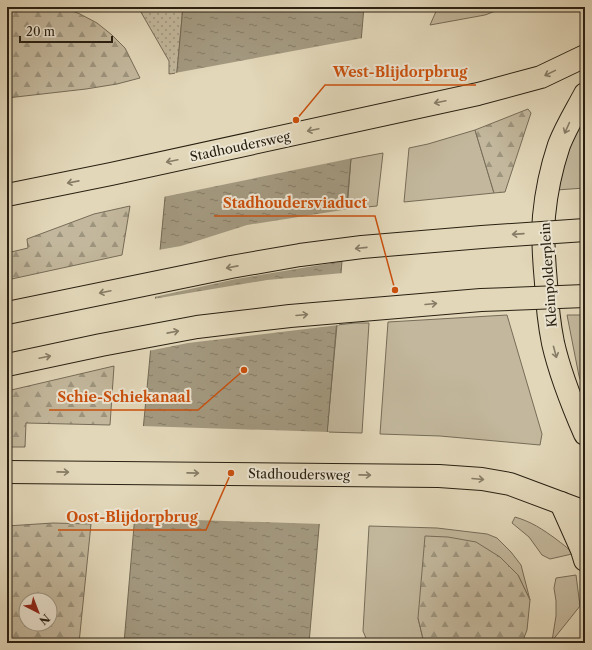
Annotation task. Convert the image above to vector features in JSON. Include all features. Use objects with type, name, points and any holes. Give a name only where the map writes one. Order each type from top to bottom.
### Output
[{"type":"main road","name":"Stadhoudersweg","points":[[7,195],[111,174],[478,94],[541,78],[585,56]]},
{"type":"main road","name":"Kleinpolderplein","points":[[585,94],[560,145],[550,176],[544,216],[544,254],[547,304],[553,342],[562,378],[585,434]]},
{"type":"main road","points":[[7,313],[224,268],[300,255],[362,247],[585,230]]},
{"type":"main road","points":[[7,365],[102,345],[205,326],[290,316],[481,300],[585,296]]},
{"type":"main road","name":"Stadhoudersweg","points":[[16,472],[439,476],[482,479],[510,484],[585,512]]},
{"type":"main road","points":[[561,503],[585,560]]},
{"type":"green space","points":[[7,7],[62,7],[97,23],[125,48],[140,78],[117,84],[86,89],[7,98]]},
{"type":"green space","points":[[138,7],[183,7],[177,73],[169,74],[169,61]]},
{"type":"green space","points":[[438,7],[506,7],[485,15],[430,25]]},
{"type":"green space","points":[[528,109],[531,113],[505,192],[494,193],[475,130]]},
{"type":"green space","points":[[585,119],[585,188],[556,190],[566,154],[577,131]]},
{"type":"green space","points":[[475,130],[494,193],[404,202],[409,148]]},
{"type":"green space","points":[[383,153],[377,206],[347,209],[351,159]]},
{"type":"green space","points":[[130,206],[122,255],[7,280],[7,253],[28,248],[27,239],[94,214]]},
{"type":"green space","points":[[507,315],[542,434],[540,445],[440,436],[380,434],[388,322]]},
{"type":"green space","points":[[567,315],[585,315],[585,393],[579,376]]},
{"type":"green space","points":[[369,323],[362,433],[327,432],[337,325]]},
{"type":"green space","points":[[114,366],[110,425],[26,423],[25,447],[7,447],[7,391]]},
{"type":"green space","points":[[515,517],[527,521],[541,529],[569,549],[572,554],[550,559],[542,555],[529,537],[512,523]]},
{"type":"green space","points":[[53,523],[91,524],[79,643],[9,643],[7,634],[7,526]]},
{"type":"green space","points":[[369,526],[437,528],[487,534],[497,538],[521,565],[530,600],[518,575],[418,618],[424,643],[368,643],[363,631]]},
{"type":"green space","points":[[425,536],[448,537],[476,542],[500,557],[518,575],[530,600],[527,630],[522,643],[424,643],[418,618]]},
{"type":"green space","points":[[576,575],[580,606],[552,641],[556,616],[554,588],[556,578]]},
{"type":"water","points":[[183,7],[364,7],[309,643],[124,643]]},
{"type":"pier","points":[[363,38],[353,158],[163,197],[175,73]]},
{"type":"pier","points":[[349,209],[344,261],[236,279],[154,297],[158,250],[181,246],[247,225]]},
{"type":"pier","points":[[343,273],[339,325],[188,343],[148,351],[153,299],[267,280]]},
{"type":"pier","points":[[141,426],[329,432],[321,524],[132,518]]},
{"type":"place","name":"West-Blijdorpbrug","points":[[296,120]]},
{"type":"place","name":"Stadhoudersviaduct","points":[[395,290]]},
{"type":"place","name":"Schie-Schiekanaal","points":[[244,370]]},
{"type":"place","name":"Oost-Blijdorpbrug","points":[[231,473]]}]
